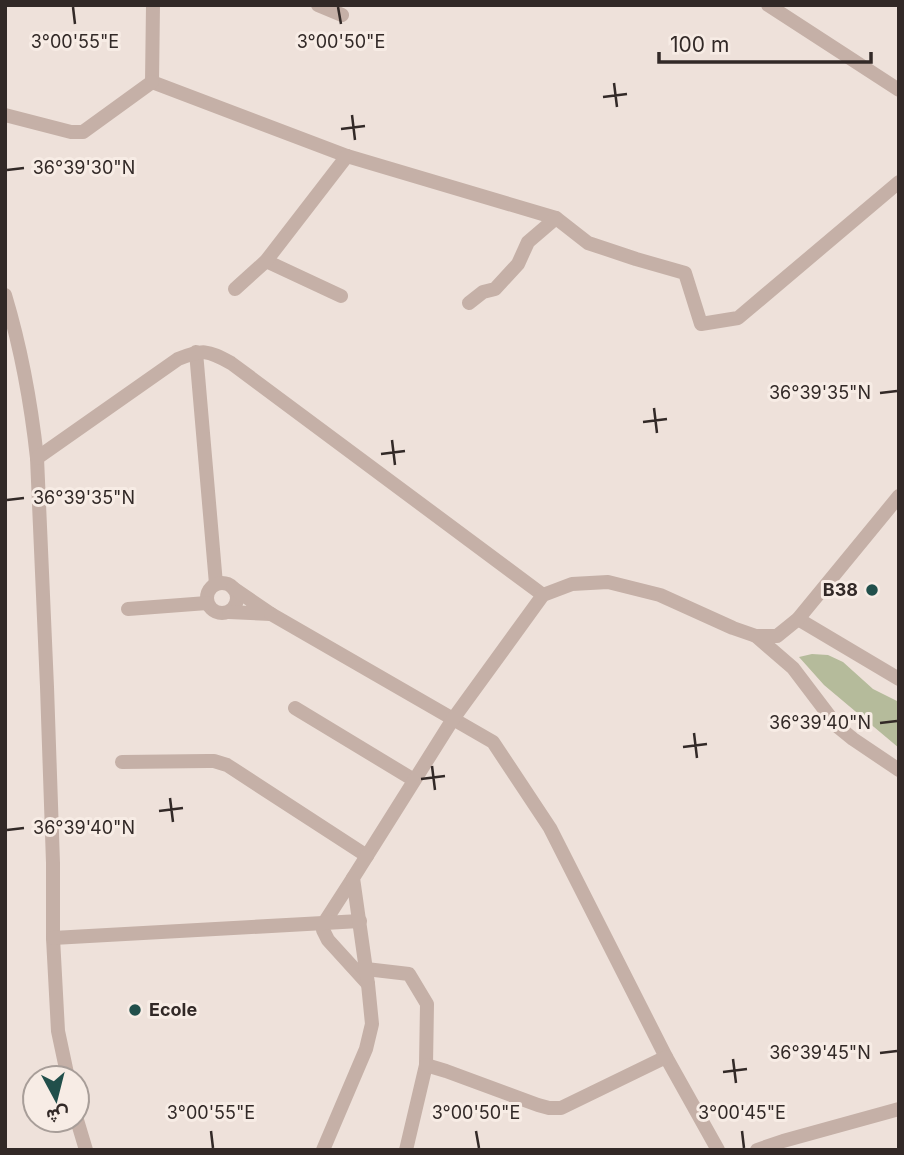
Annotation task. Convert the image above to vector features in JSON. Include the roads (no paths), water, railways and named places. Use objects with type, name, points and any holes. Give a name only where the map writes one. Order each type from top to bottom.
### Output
[{"type":"street","points":[[152,82],[153,5]]},
{"type":"street","points":[[318,5],[342,15]]},
{"type":"street","points":[[768,5],[899,90]]},
{"type":"street","points":[[5,115],[71,132],[83,132],[152,82]]},
{"type":"street","points":[[152,82],[347,156],[556,218],[588,243],[685,273],[701,324],[738,318],[899,182]]},
{"type":"street","points":[[235,289],[266,261],[347,156]]},
{"type":"street","points":[[469,303],[483,292],[495,289],[518,264],[528,242],[556,218]]},
{"type":"street","points":[[266,261],[341,296]]},
{"type":"street","points":[[5,295],[20,351],[37,458],[53,863],[52,937],[58,1031],[65,1064]]},
{"type":"street","points":[[37,458],[178,359],[196,352],[211,352],[231,363],[543,595]]},
{"type":"street","points":[[196,352],[216,584]]},
{"type":"street","points":[[406,1150],[426,1065],[426,1004],[409,974],[367,976],[328,940],[323,930],[324,923],[453,719],[543,595],[572,584],[607,582],[660,595],[756,636],[777,636],[798,618],[899,496]]},
{"type":"street","points":[[271,614],[216,613],[209,607],[206,598],[209,590],[216,584],[225,583],[271,614],[493,742],[550,828],[666,1057],[718,1150]]},
{"type":"street","points":[[229,612],[237,601],[233,588]]},
{"type":"street","points":[[128,609],[207,603]]},
{"type":"street","points":[[798,618],[899,679]]},
{"type":"street","points":[[756,636],[793,668],[837,726],[899,770]]},
{"type":"street","points":[[295,708],[414,780]]},
{"type":"street","points":[[121,762],[220,762],[367,856]]},
{"type":"street","points":[[327,1147],[366,1049],[372,1024],[354,878]]},
{"type":"street","points":[[52,937],[360,921]]},
{"type":"street","points":[[426,1065],[538,1105],[561,1108],[666,1057]]},
{"type":"street","points":[[757,1150],[899,1109]]},
{"type":"place","name":"B38","points":[[872,590]]},
{"type":"place","name":"Ecole","points":[[135,1010]]}]
